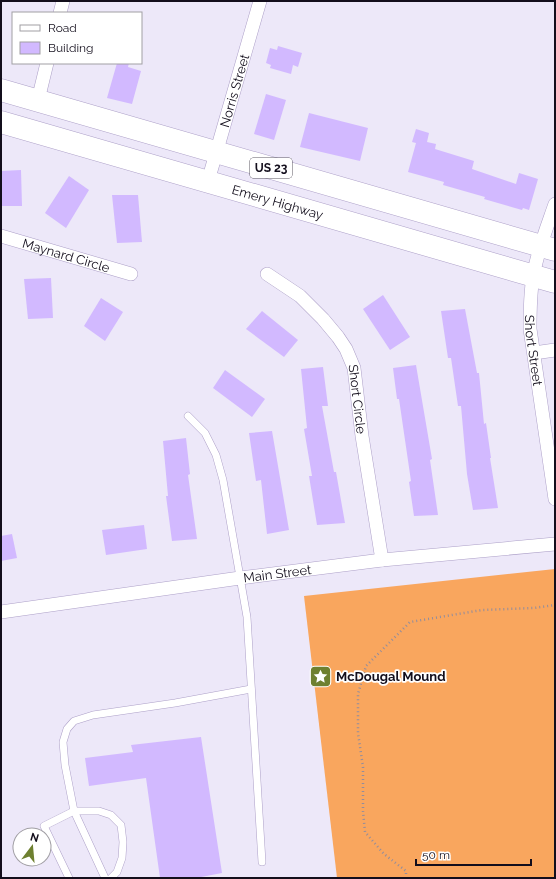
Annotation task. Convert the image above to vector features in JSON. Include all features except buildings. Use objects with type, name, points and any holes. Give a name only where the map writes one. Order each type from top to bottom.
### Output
[{"type":"highway","name":"US 23","points":[[1,90],[548,248]]},
{"type":"highway","name":"Emery Highway","points":[[1,122],[555,282]]},
{"type":"street","points":[[60,12],[63,1]]},
{"type":"street","name":"Norris Street","points":[[208,181],[260,1]]},
{"type":"street","points":[[38,100],[47,64]]},
{"type":"street","name":"Short Street","points":[[555,204],[548,248],[533,276],[530,308],[530,329],[555,499]]},
{"type":"street","name":"Maynard Circle","points":[[1,236],[131,274]]},
{"type":"street","name":"Short Circle","points":[[267,274],[300,296],[323,319],[346,349],[354,368],[362,436],[382,560]]},
{"type":"street","points":[[534,352],[555,350]]},
{"type":"street","name":"Main Street","points":[[1,612],[240,578],[382,560],[555,544]]},
{"type":"lane","points":[[188,416],[205,433],[216,455],[223,480],[247,617],[262,862]]},
{"type":"lane","points":[[105,878],[74,811],[65,765],[63,742],[67,729],[74,721],[93,714],[175,703],[251,689]]},
{"type":"lane","points":[[69,878],[44,826],[74,811],[99,811],[111,815],[121,825],[123,842],[122,858],[117,872],[111,878]]},
{"type":"path","points":[[406,878],[406,871],[384,854],[365,832],[363,811],[363,767],[358,732],[358,694],[366,666],[410,622],[482,610],[534,608],[555,605]]},
{"type":"shaded area","points":[[555,569],[555,878],[337,878],[304,596]]},
{"type":"place","name":"McDougal Mound","points":[[320,676]]}]
